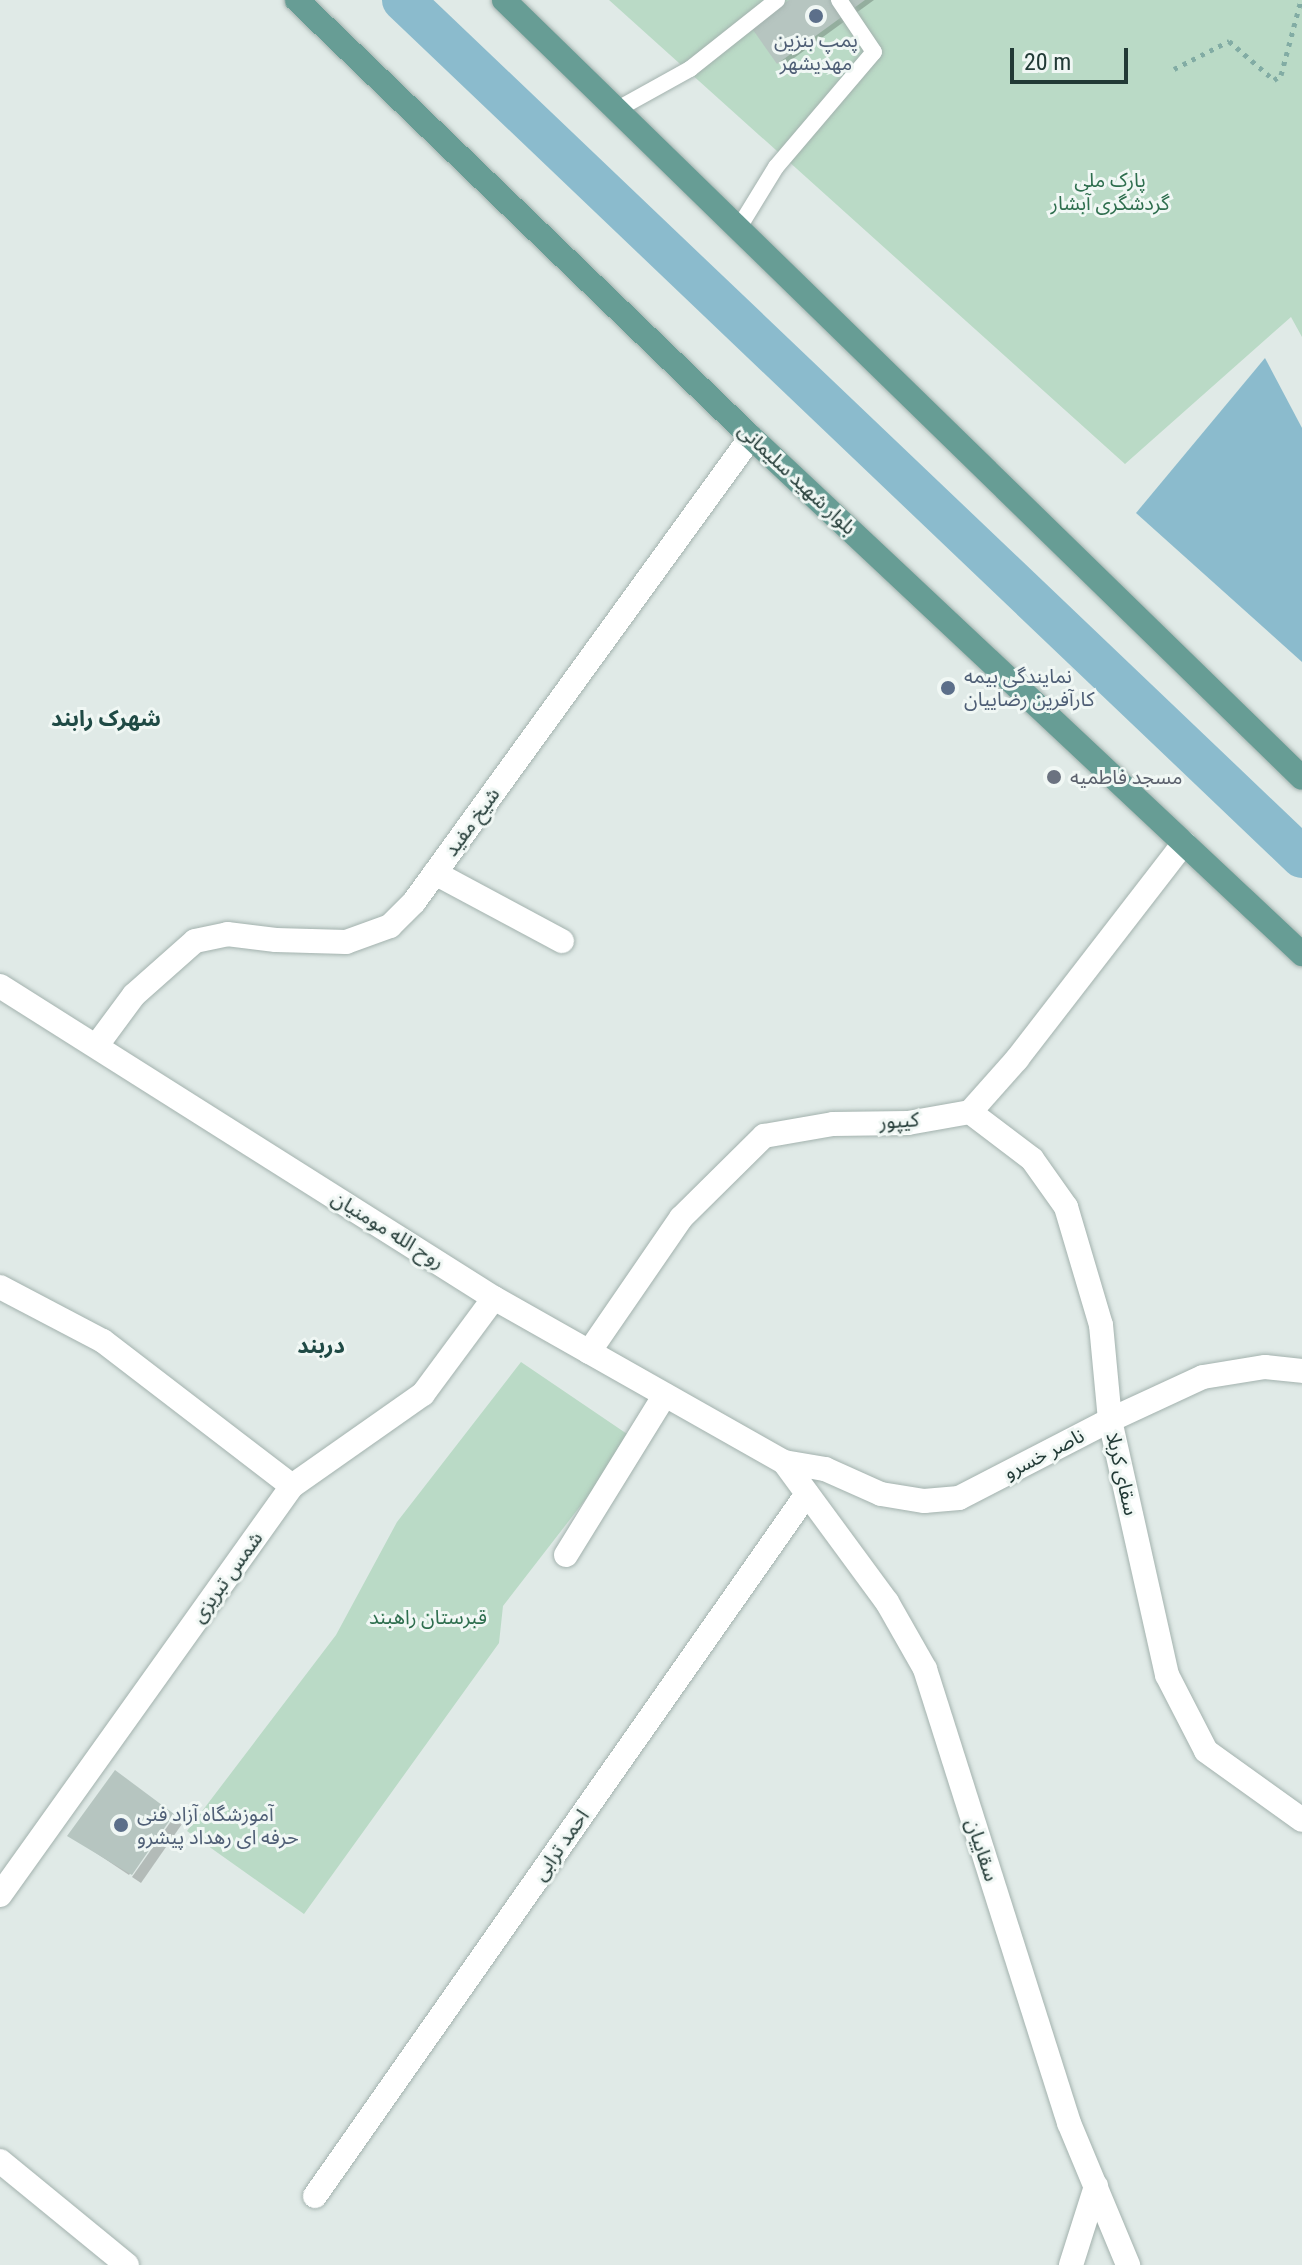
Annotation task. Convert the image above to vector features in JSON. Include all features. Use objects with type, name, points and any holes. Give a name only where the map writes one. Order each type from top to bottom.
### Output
[{"type":"main road","name":"بلوار شهید سلیمانی","points":[[297,0],[751,437],[1302,954]]},
{"type":"main road","points":[[504,0],[1302,778]]},
{"type":"street","name":"شیخ مفید","points":[[97,1045],[134,995],[195,941],[227,934],[276,940],[346,942],[390,926],[414,902],[751,437]]},
{"type":"street","points":[[970,1112],[1017,1059],[1184,843]]},
{"type":"street","points":[[435,873],[562,941]]},
{"type":"street","name":"روح الله مومنیان","points":[[0,986],[494,1298],[784,1462]]},
{"type":"street","name":"کیپور","points":[[589,1352],[681,1218],[764,1136],[833,1124],[908,1123],[970,1112]]},
{"type":"street","name":"سقای کربلا","points":[[970,1112],[1032,1159],[1066,1207],[1101,1325],[1110,1420],[1167,1675],[1206,1751],[1302,1820]]},
{"type":"street","points":[[0,1287],[103,1341],[292,1486]]},
{"type":"street","name":"شمس تبریزی","points":[[0,1895],[292,1486],[423,1394],[494,1298]]},
{"type":"street","name":"ناصر خسرو","points":[[784,1462],[825,1469],[881,1494],[924,1501],[959,1498],[1110,1420],[1203,1377],[1265,1367],[1302,1371]]},
{"type":"street","points":[[566,1555],[665,1395]]},
{"type":"street","name":"سقاییان","points":[[784,1462],[887,1602],[925,1669],[1069,2123],[1128,2265]]},
{"type":"street","name":"احمد ترابی","points":[[315,2196],[807,1494]]},
{"type":"street","points":[[0,2161],[127,2265]]},
{"type":"street","points":[[1071,2265],[1096,2186]]},
{"type":"lane","points":[[616,110],[690,69],[777,0]]},
{"type":"lane","points":[[738,229],[776,167],[874,52],[839,0]]},
{"type":"path","points":[[1174,69],[1229,41],[1274,80],[1281,75],[1301,0]]},
{"type":"green space","name":"پارک ملی گردشگری آبشار","points":[[609,0],[1302,0],[1302,337],[1291,317],[1125,464]]},
{"type":"green space","name":"قبرستان راهبند","points":[[521,1362],[633,1438],[503,1606],[499,1643],[304,1914],[187,1831],[336,1635],[397,1522]]},
{"type":"water","points":[[1265,358],[1302,428],[1302,662],[1136,513]]},
{"type":"building","points":[[789,0],[865,0],[777,64],[751,27]]},
{"type":"building","name":"آموزشگاه آزاد فنی حرفه ای رهداد پیشرو","points":[[115,1770],[174,1814],[132,1875],[67,1836]]},
{"type":"waterway","points":[[403,0],[1302,857]]},
{"type":"place","name":"پمپ بنزین مهدیشهر","points":[[816,16]]},
{"type":"place","name":"نمایندگی بیمه کارآفرین رضاییان","points":[[948,688]]},
{"type":"place","name":"مسجد فاطمیه","points":[[1054,777]]},
{"type":"place","name":"آموزشگاه آزاد فنی حرفه ای رهداد پیشرو","points":[[121,1825]]},
{"type":"district","name":"شهرک رابند","points":[[106,719]]},
{"type":"district","name":"دربند","points":[[321,1346]]}]
